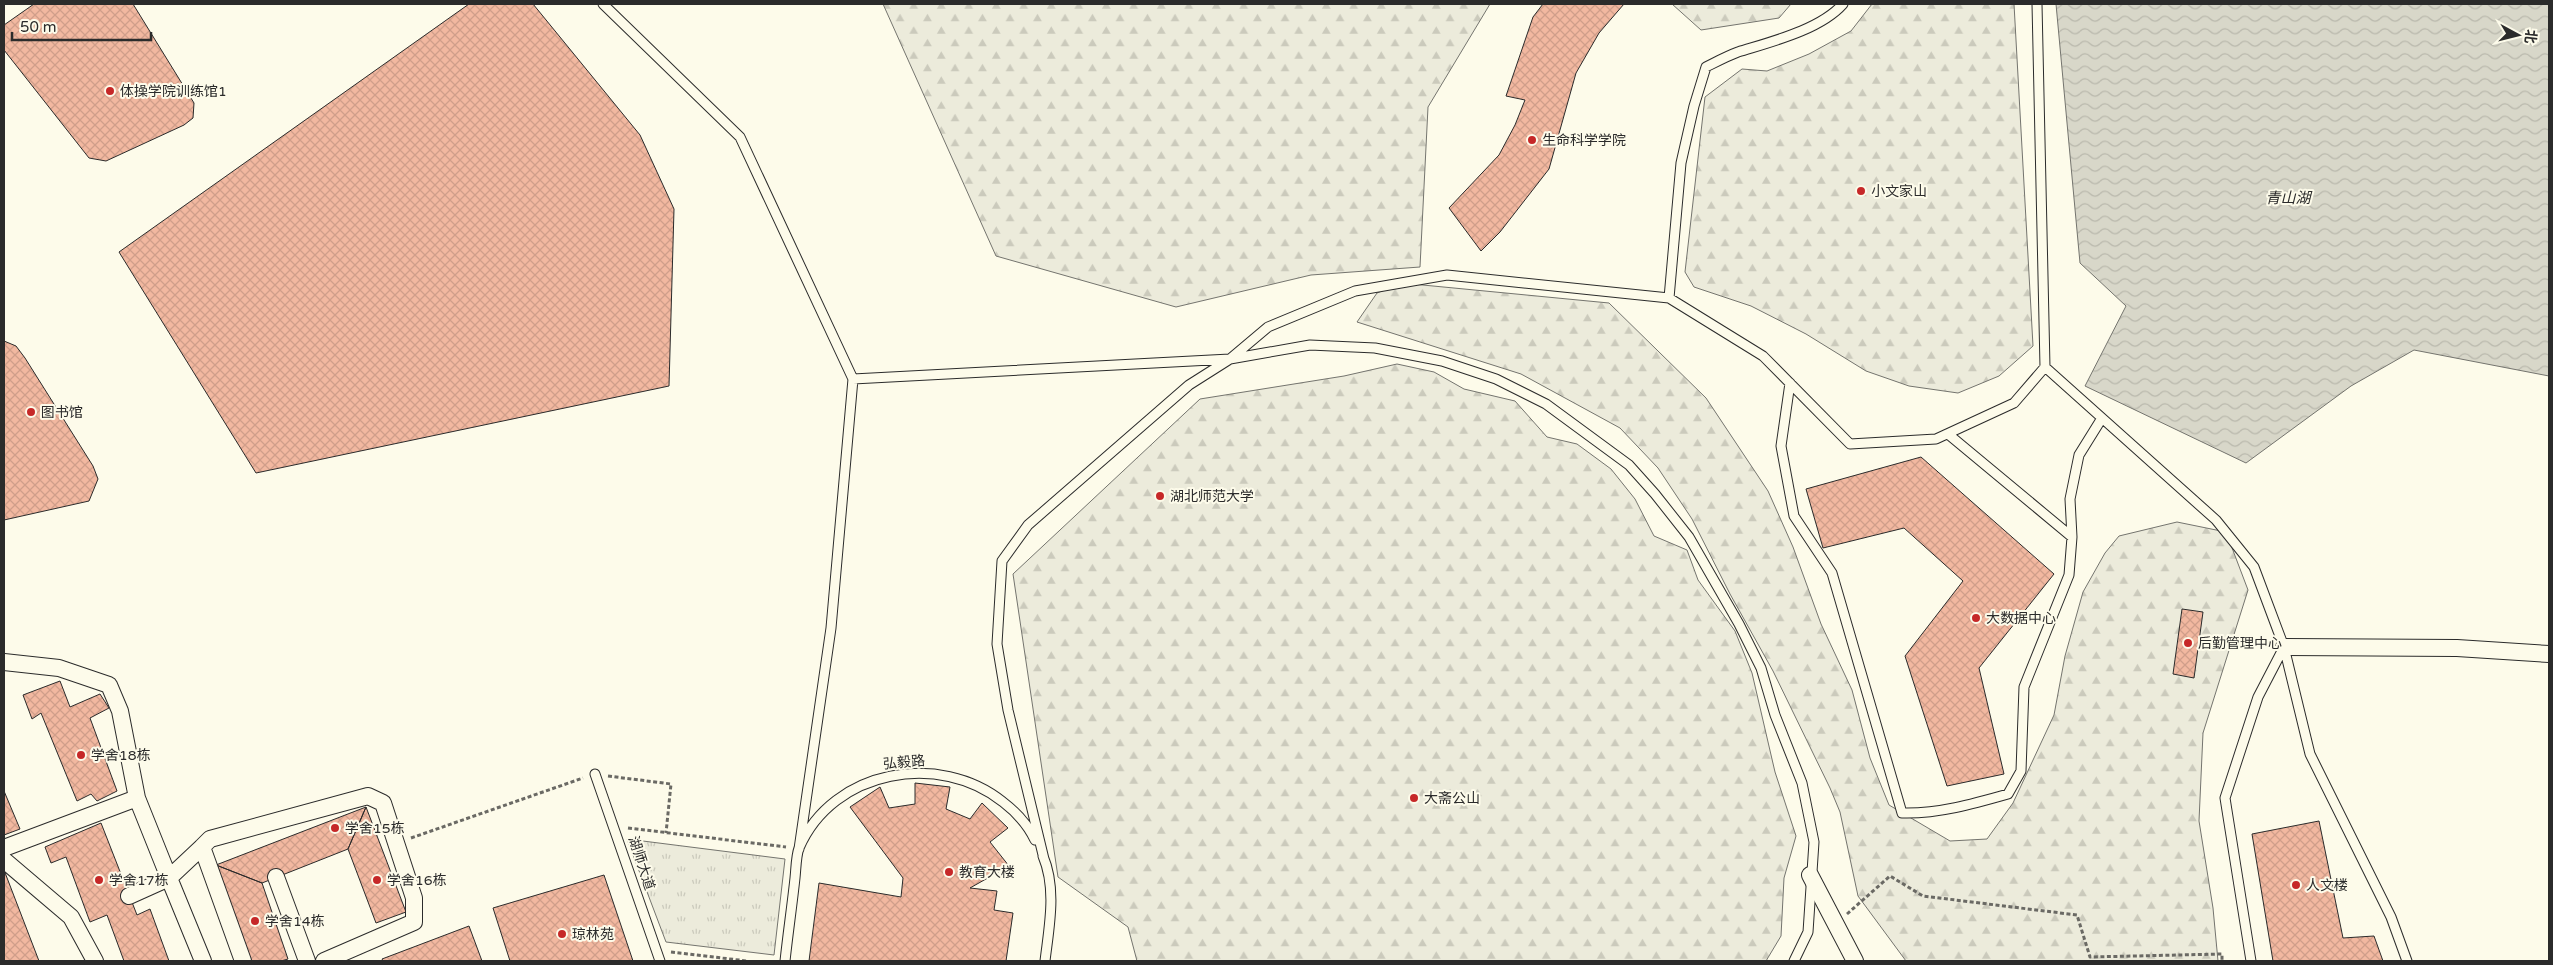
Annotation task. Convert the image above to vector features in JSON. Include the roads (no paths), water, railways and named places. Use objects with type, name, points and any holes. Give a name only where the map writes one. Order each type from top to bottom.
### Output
[{"type":"street","points":[[2284,647],[2457,648],[2549,654]]},
{"type":"street","points":[[4,662],[59,668],[109,685],[120,711],[137,798],[203,961]]},
{"type":"street","points":[[129,896],[169,878],[210,839],[368,796],[384,803],[414,898],[414,922],[324,961]]},
{"type":"street","points":[[4,848],[137,798]]},
{"type":"street","points":[[202,847],[243,961]]},
{"type":"street","points":[[4,860],[71,918],[95,961]]},
{"type":"street","points":[[1810,875],[1856,961]]},
{"type":"street","points":[[276,877],[307,961]]},
{"type":"lane","points":[[603,4],[740,138],[853,379],[831,628],[799,849]]},
{"type":"lane","points":[[1668,298],[1681,163],[1694,106],[1706,67],[1736,53],[1769,44],[1816,23],[1843,4]]},
{"type":"lane","points":[[1044,859],[1008,710],[997,644],[1002,561],[1028,524],[1189,386],[1230,359],[1268,327],[1355,290],[1447,275],[1668,298],[1763,356],[1850,444],[1936,439],[2014,402],[2045,367],[2037,4]]},
{"type":"lane","points":[[853,379],[1230,359],[1310,345],[1375,348],[1442,361],[1496,379],[1546,404],[1629,466],[1689,537],[1739,624],[1761,668],[1775,715],[1802,783],[1814,842],[1810,875],[1808,932],[1794,961]]},
{"type":"lane","points":[[2045,367],[2216,520],[2254,567],[2284,647],[2310,754],[2391,917],[2407,961]]},
{"type":"lane","points":[[1790,383],[1781,446],[1794,516],[1832,574],[1902,812],[1922,814],[1970,805],[2008,794],[2021,771],[2024,687],[2069,575],[2072,537],[2070,499],[2079,455],[2102,418]]},
{"type":"lane","points":[[1948,434],[2072,537]]},
{"type":"lane","points":[[2251,961],[2226,798],[2258,698],[2284,647]]},
{"type":"lane","name":"弘毅路","points":[[785,961],[799,849],[813,825],[836,801],[880,778],[922,772],[964,779],[993,794],[1014,810],[1031,832],[1044,859],[1051,908],[1045,961]]},
{"type":"lane","name":"湖师大道","points":[[595,774],[615,826],[660,961]]},
{"type":"water","name":"青山湖","points":[[2056,4],[2549,4],[2549,376],[2414,350],[2351,386],[2246,463],[2085,386],[2126,306],[2080,263]]},
{"type":"place","name":"体操学院训练馆1","points":[[110,91]]},
{"type":"place","name":"生命科学学院","points":[[1532,140]]},
{"type":"place","name":"小文家山","points":[[1861,191]]},
{"type":"place","name":"图书馆","points":[[31,412]]},
{"type":"place","name":"湖北师范大学","points":[[1160,496]]},
{"type":"place","name":"大数据中心","points":[[1976,618]]},
{"type":"place","name":"后勤管理中心","points":[[2188,643]]},
{"type":"place","name":"学舍18栋","points":[[81,755]]},
{"type":"place","name":"大斋公山","points":[[1414,798]]},
{"type":"place","name":"学舍15栋","points":[[335,828]]},
{"type":"place","name":"教育大楼","points":[[949,872]]},
{"type":"place","name":"学舍17栋","points":[[99,880]]},
{"type":"place","name":"学舍16栋","points":[[377,880]]},
{"type":"place","name":"人文楼","points":[[2296,885]]},
{"type":"place","name":"学舍14栋","points":[[255,921]]},
{"type":"place","name":"琼林苑","points":[[562,934]]}]
